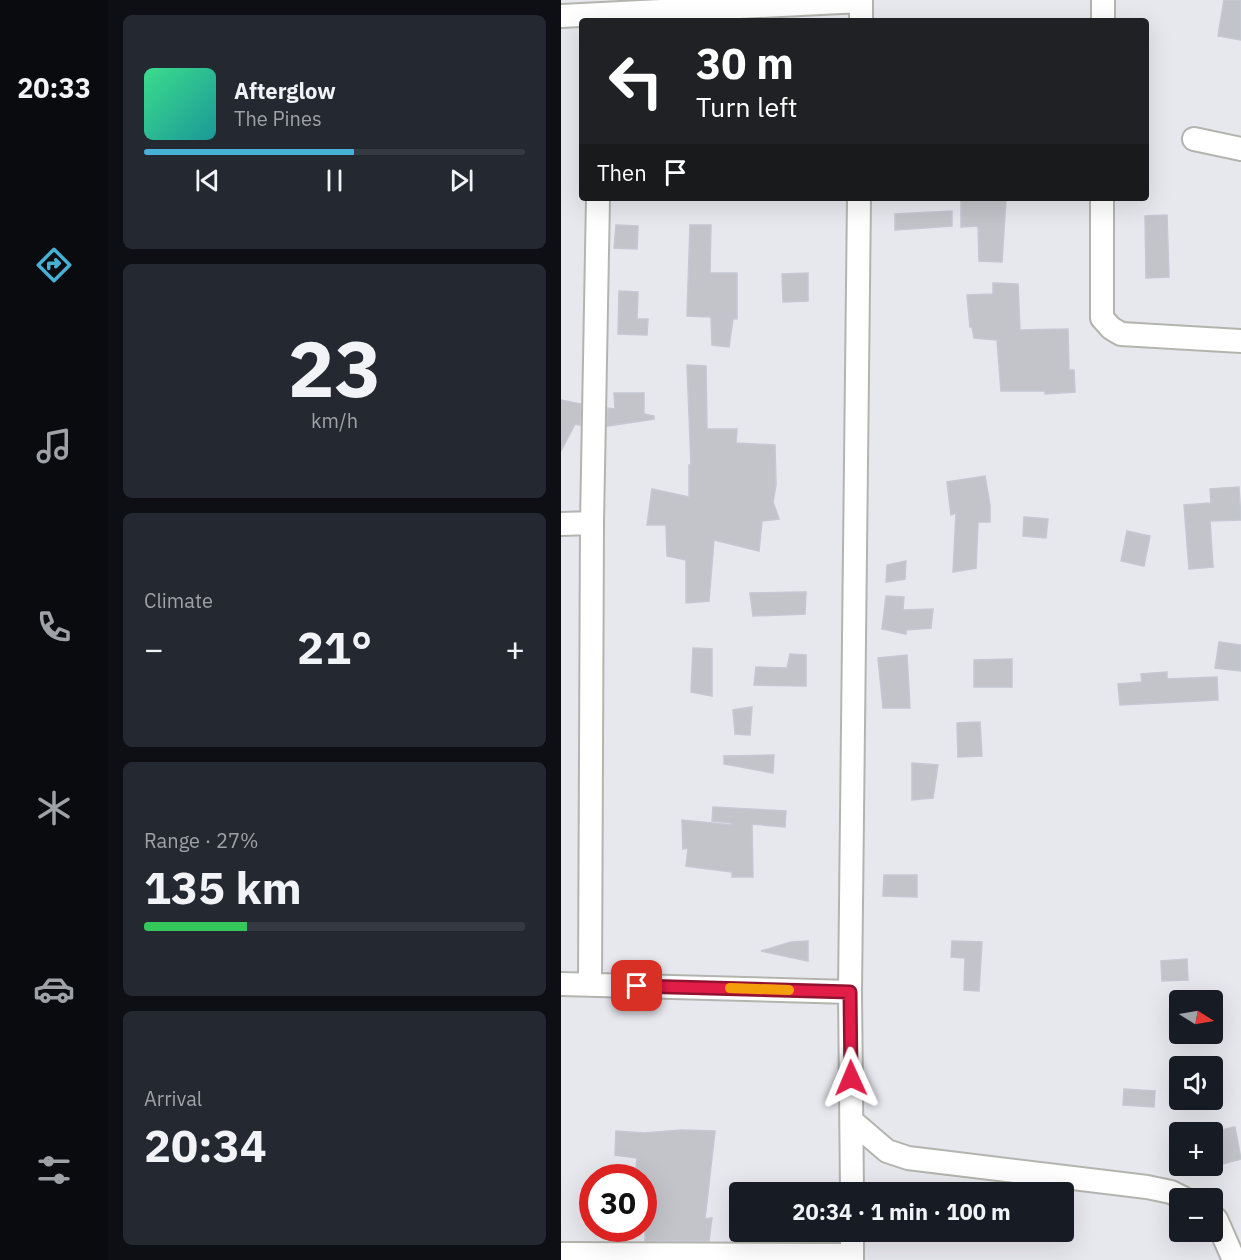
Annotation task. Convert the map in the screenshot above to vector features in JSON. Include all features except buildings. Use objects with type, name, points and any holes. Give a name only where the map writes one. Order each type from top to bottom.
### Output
[{"type":"street","points":[[1103,0],[1103,18]]},
{"type":"street","points":[[561,16],[602,18],[861,7]]},
{"type":"street","points":[[1194,139],[1241,149]]},
{"type":"street","points":[[590,984],[592,523],[598,201]]},
{"type":"street","points":[[852,1182],[850,992],[859,201]]},
{"type":"street","points":[[1102,201],[1102,318],[1111,328],[1121,333],[1241,341]]},
{"type":"street","points":[[561,524],[592,523]]},
{"type":"street","points":[[561,984],[850,992]]},
{"type":"street","points":[[852,1121],[887,1151],[908,1158],[1147,1186],[1169,1192]]},
{"type":"street","points":[[1223,1236],[1234,1260]]},
{"type":"street","points":[[561,1254],[852,1257]]},
{"type":"slow traffic","points":[[730,988],[789,990]]},
{"type":"route","points":[[637,986],[850,992],[851,1078]]}]
